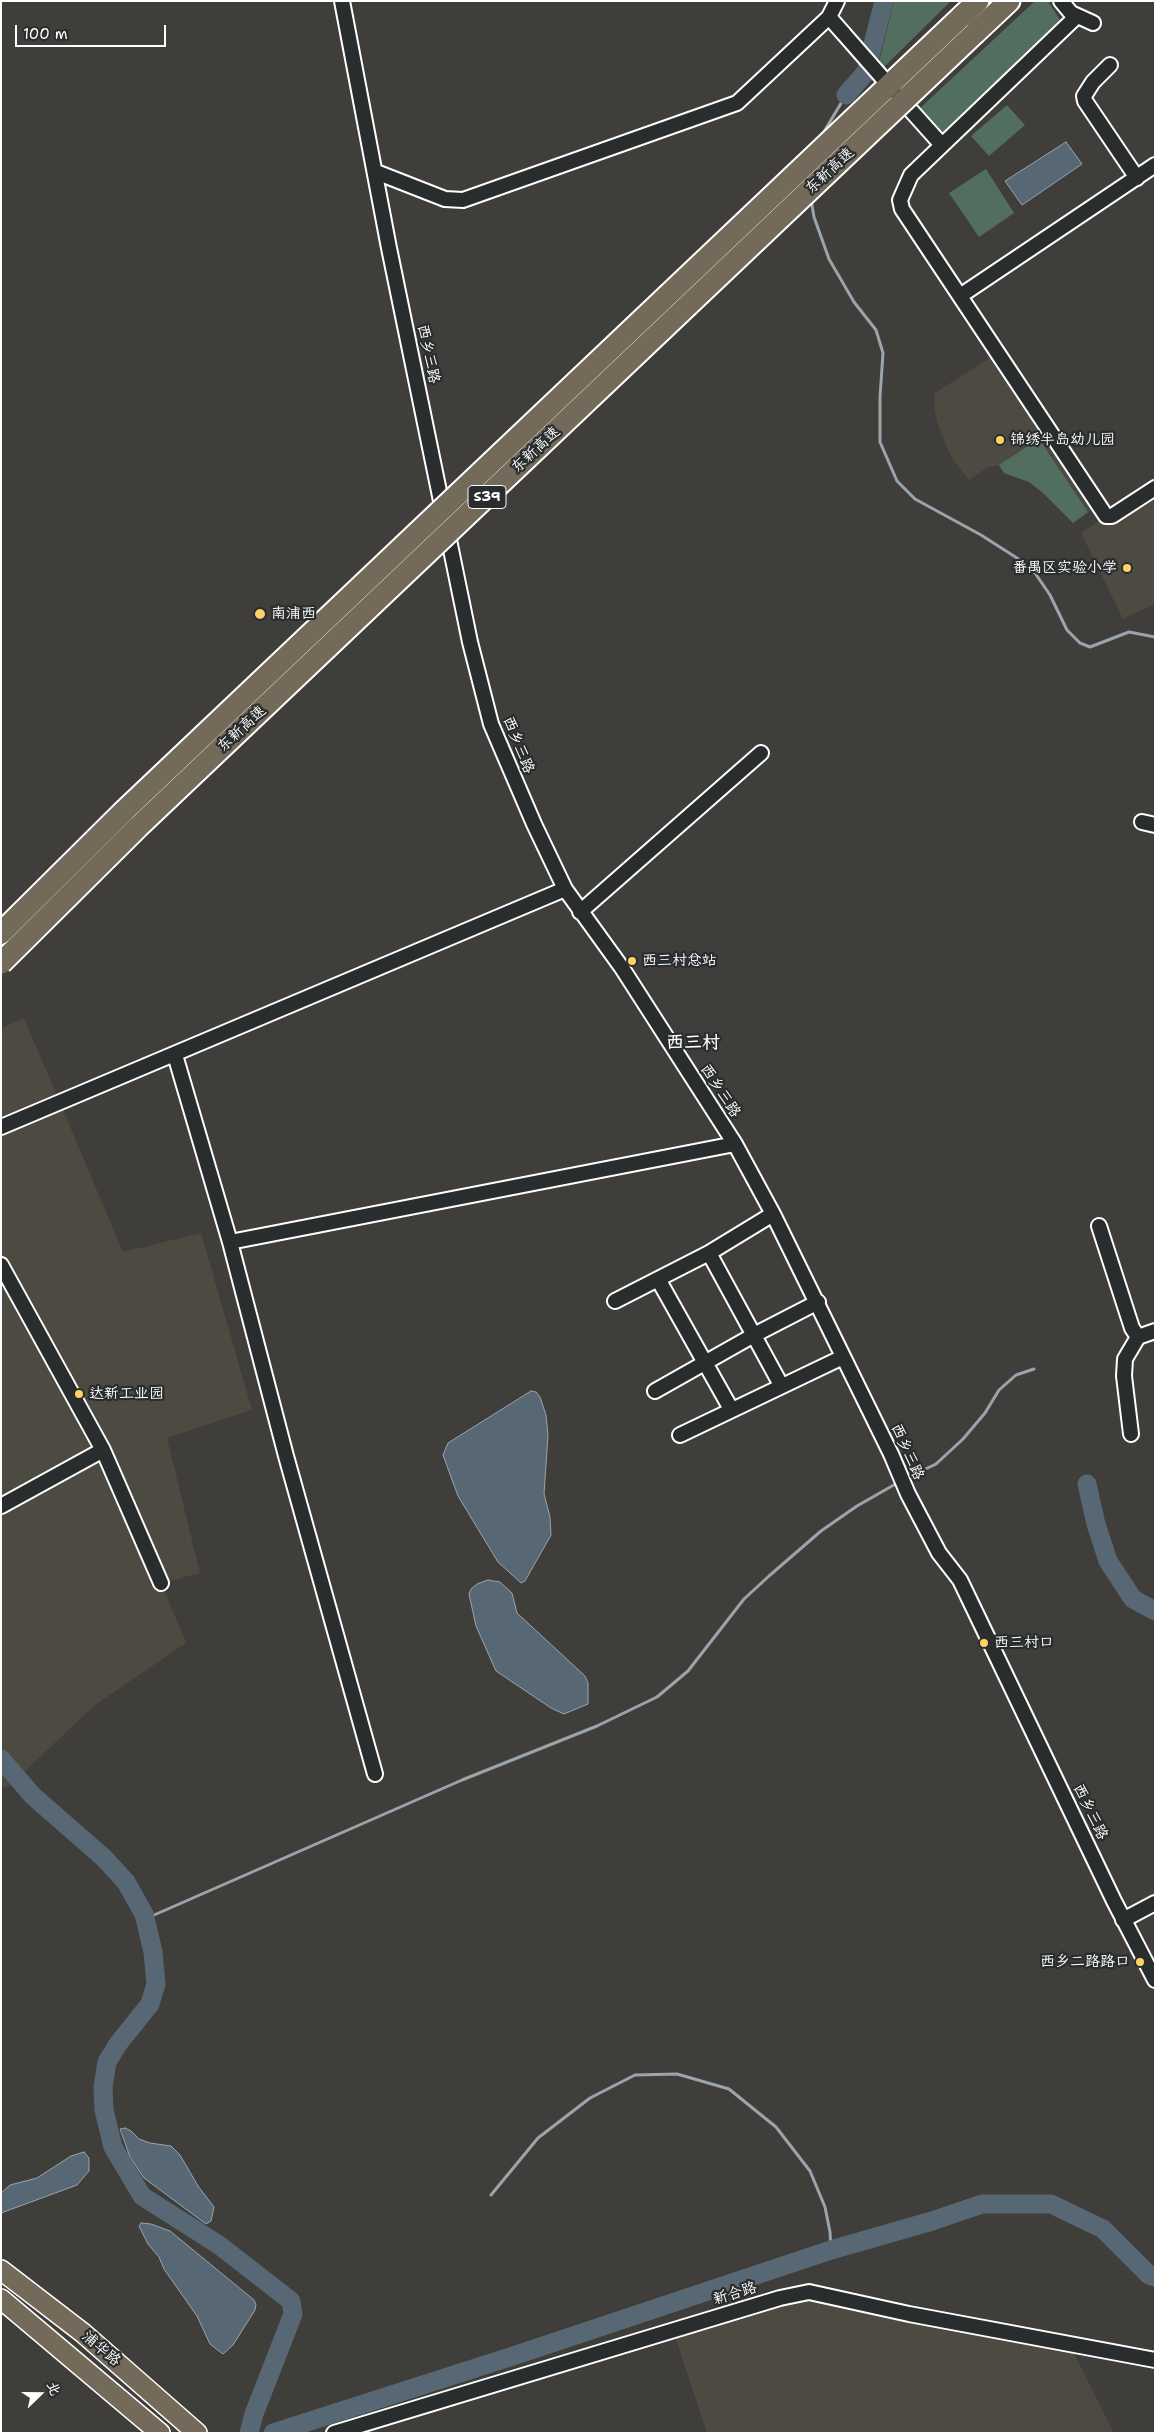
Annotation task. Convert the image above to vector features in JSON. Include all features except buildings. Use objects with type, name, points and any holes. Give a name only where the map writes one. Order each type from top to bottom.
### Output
[{"type":"highway","name":"东新高速","points":[[1,933],[124,811],[978,1]]},
{"type":"highway","name":"东新高速","points":[[1,963],[139,826],[1009,1]]},
{"type":"main road","name":"浦华路","points":[[1,2270],[54,2309],[197,2433]]},
{"type":"main road","name":"浦华路","points":[[1,2299],[160,2433]]},
{"type":"street","name":"西乡三路","points":[[342,1],[389,248],[470,642],[491,724],[534,824],[565,889],[622,968],[735,1144],[773,1214],[818,1302],[891,1454],[908,1494],[939,1554],[960,1580],[1123,1920],[1152,1966],[1155,1980]]},
{"type":"street","points":[[376,172],[444,198],[463,200],[737,103],[829,17],[837,1]]},
{"type":"street","points":[[1061,1],[1076,16],[1093,23]]},
{"type":"street","points":[[1076,16],[941,144],[910,176],[900,200],[902,209],[1106,516],[1112,516],[1155,488]]},
{"type":"street","points":[[829,17],[941,144]]},
{"type":"street","points":[[1110,65],[1092,82],[1084,96],[1085,101],[1137,178]]},
{"type":"street","points":[[960,296],[1155,165]]},
{"type":"street","points":[[580,912],[761,753]]},
{"type":"street","points":[[1,1127],[565,889]]},
{"type":"street","points":[[175,1055],[230,1242],[286,1456],[375,1774]]},
{"type":"street","points":[[230,1242],[735,1144]]},
{"type":"street","points":[[615,1301],[709,1253],[773,1214]]},
{"type":"street","points":[[1099,1226],[1132,1328],[1138,1337]]},
{"type":"street","points":[[709,1253],[781,1385]]},
{"type":"street","points":[[1,1266],[103,1450],[161,1583]]},
{"type":"street","points":[[658,1278],[731,1409]]},
{"type":"street","points":[[655,1391],[754,1335],[818,1302]]},
{"type":"street","points":[[1131,1434],[1124,1376],[1125,1359],[1138,1337],[1155,1331]]},
{"type":"street","points":[[680,1435],[781,1385],[843,1357]]},
{"type":"street","points":[[1,1506],[103,1450]]},
{"type":"street","points":[[1123,1920],[1155,1904]]},
{"type":"street","name":"新合路","points":[[334,2433],[772,2300],[809,2292],[909,2314],[1155,2360]]},
{"type":"shaded area","name":"锦绣半岛幼儿园","points":[[998,353],[1099,505],[1073,523],[1061,508],[1029,482],[1004,473],[998,465],[988,467],[969,480],[951,457],[937,422],[934,406],[935,393]]},
{"type":"shaded area","name":"番禺区实验小学","points":[[1155,497],[1155,604],[1123,619],[1081,533],[1106,516],[1120,519]]},
{"type":"shaded area","points":[[24,1018],[123,1252],[201,1233],[252,1410],[167,1438],[200,1573],[161,1583],[186,1643],[95,1705],[8,1787],[1,1788],[1,1028]]},
{"type":"shaded area","points":[[809,2292],[1070,2345],[1114,2433],[707,2433],[673,2330]]},
{"type":"green space","points":[[894,1],[951,1],[882,69],[878,66]]},
{"type":"green space","points":[[1035,1],[1048,1],[1062,23],[941,138],[918,110]]},
{"type":"green space","points":[[1007,105],[1025,125],[989,156],[971,136]]},
{"type":"green space","points":[[986,169],[1014,213],[979,237],[949,193]]},
{"type":"green space","points":[[1039,439],[1088,512],[1073,523],[1042,492],[1029,482],[1004,473],[999,465]]},
{"type":"water","points":[[1066,142],[1082,164],[1022,205],[1005,181]]},
{"type":"water","points":[[531,1391],[536,1392],[540,1397],[546,1415],[548,1435],[544,1494],[550,1517],[551,1535],[525,1581],[521,1583],[498,1562],[458,1496],[443,1455],[448,1443]]},
{"type":"water","points":[[488,1580],[500,1582],[512,1593],[517,1613],[585,1676],[588,1683],[588,1704],[564,1714],[551,1708],[496,1671],[476,1626],[469,1594],[471,1589],[477,1584]]},
{"type":"water","points":[[125,2128],[139,2139],[150,2143],[171,2146],[180,2155],[198,2186],[214,2207],[211,2221],[206,2224],[144,2178],[130,2157],[120,2129]]},
{"type":"water","points":[[84,2152],[89,2158],[89,2171],[77,2185],[1,2213],[1,2193],[10,2185],[37,2178],[71,2156]]},
{"type":"water","points":[[141,2223],[151,2224],[170,2231],[254,2300],[255,2310],[233,2345],[223,2354],[210,2344],[197,2316],[164,2269],[159,2257],[148,2244],[139,2226]]},
{"type":"waterway","points":[[846,95],[866,72],[884,1]]},
{"type":"waterway","points":[[822,135],[846,95]]},
{"type":"waterway","points":[[811,199],[814,217],[829,259],[854,302],[876,330],[883,353],[880,397],[880,442],[897,481],[915,499],[981,535],[1017,558],[1035,573],[1050,595],[1067,630],[1080,643],[1090,647],[1129,632],[1155,637]]},
{"type":"waterway","points":[[907,1478],[936,1464],[963,1439],[985,1413],[999,1390],[1016,1375],[1034,1369]]},
{"type":"waterway","points":[[145,1919],[462,1780],[597,1726],[657,1697],[688,1671],[744,1599],[769,1576],[821,1531],[857,1506],[899,1482]]},
{"type":"waterway","points":[[1087,1484],[1096,1524],[1108,1561],[1133,1599],[1155,1611]]},
{"type":"waterway","points":[[1,1759],[33,1796],[104,1858],[126,1882],[144,1914],[153,1952],[156,1984],[150,2004],[118,2044],[107,2062],[103,2087],[104,2110],[113,2147],[142,2196],[219,2245],[291,2301],[293,2314],[254,2414],[249,2433]]},
{"type":"waterway","points":[[491,2195],[538,2138],[590,2098],[635,2075],[677,2074],[729,2089],[776,2127],[810,2171],[825,2207],[831,2250]]},
{"type":"waterway","points":[[273,2433],[513,2356],[831,2250],[932,2221],[982,2204],[1051,2204],[1103,2229],[1149,2275],[1155,2277]]},
{"type":"place","name":"锦绣半岛幼儿园","points":[[1000,440]]},
{"type":"place","name":"番禺区实验小学","points":[[1127,568]]},
{"type":"place","name":"南浦西","points":[[260,614]]},
{"type":"place","name":"西三村总站","points":[[632,961]]},
{"type":"place","name":"达新工业园","points":[[79,1394]]},
{"type":"place","name":"西三村口","points":[[984,1643]]},
{"type":"place","name":"西乡二路路口","points":[[1140,1962]]},
{"type":"district","name":"西三村","points":[[693,1043]]}]
